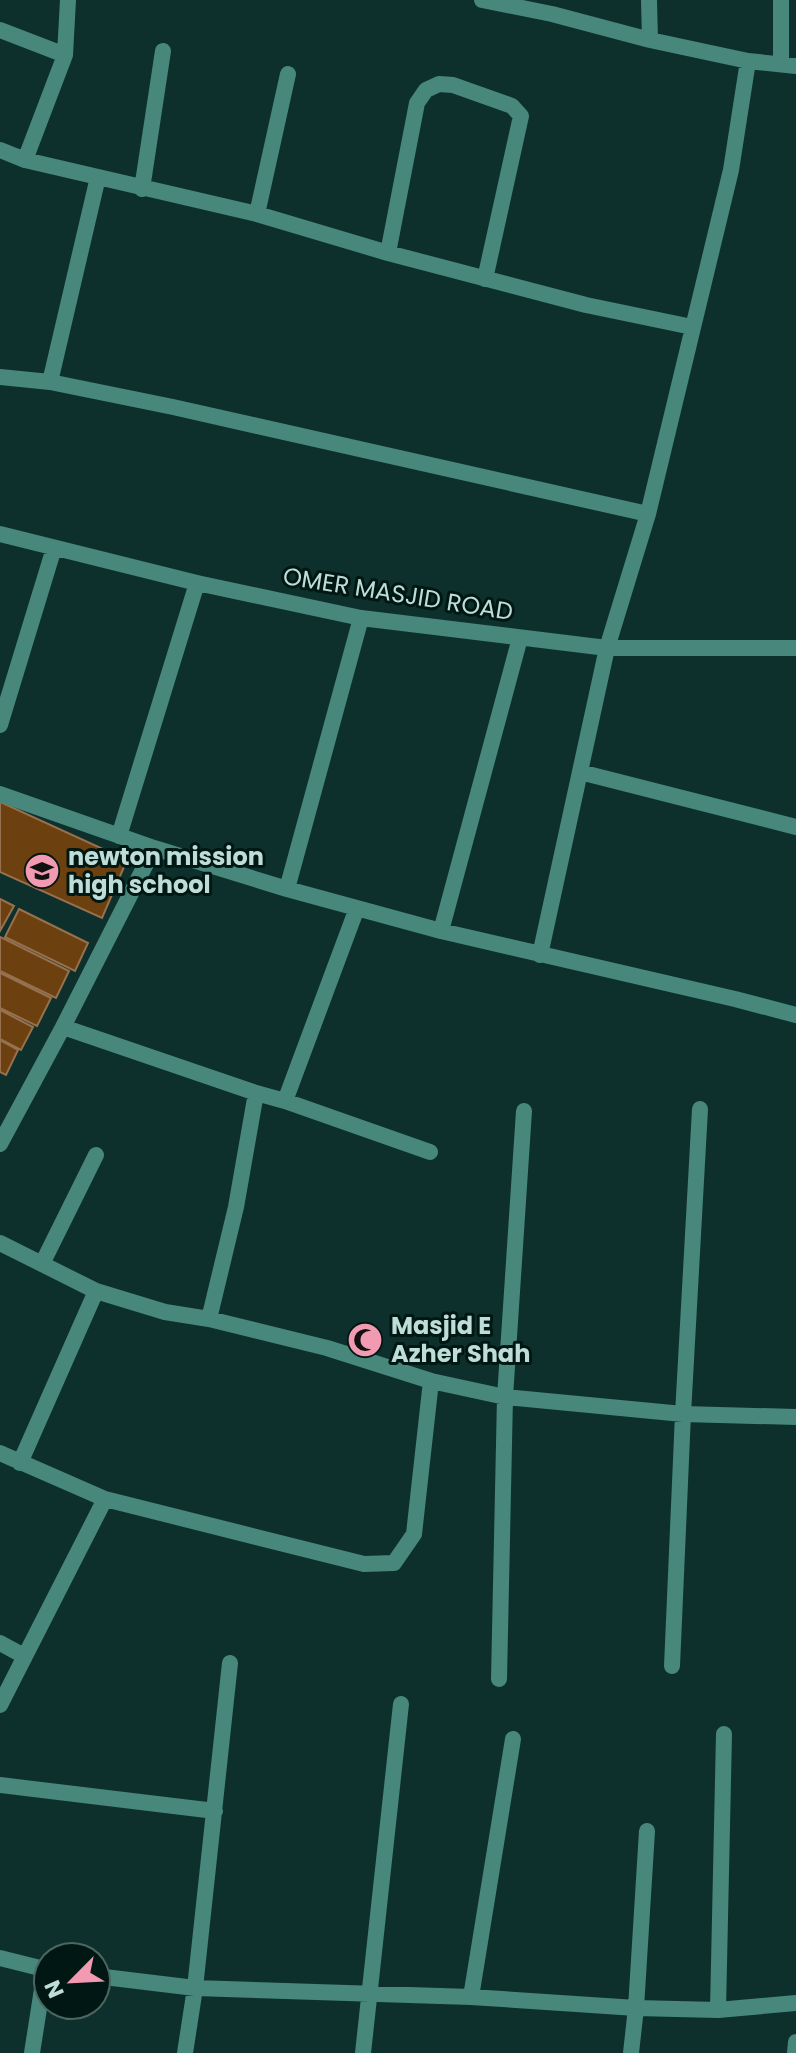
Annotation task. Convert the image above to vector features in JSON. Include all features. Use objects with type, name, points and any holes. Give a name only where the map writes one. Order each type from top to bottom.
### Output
[{"type":"street","points":[[25,160],[65,55],[68,0]]},
{"type":"street","points":[[482,0],[553,7],[650,40],[748,61],[788,64],[781,0]]},
{"type":"street","points":[[649,0],[650,40]]},
{"type":"street","points":[[0,30],[65,55]]},
{"type":"street","points":[[142,189],[163,51]]},
{"type":"street","points":[[540,955],[607,648],[648,514],[731,170],[748,61]]},
{"type":"street","points":[[257,214],[288,74]]},
{"type":"street","points":[[388,253],[417,103],[426,90],[439,84],[453,85],[512,106],[521,116],[485,279]]},
{"type":"street","points":[[0,150],[25,160],[257,214],[388,253],[586,305],[692,327]]},
{"type":"street","points":[[50,382],[98,177]]},
{"type":"street","points":[[0,377],[50,382],[173,407],[648,514]]},
{"type":"street","name":"OMER MASJID ROAD","points":[[0,534],[197,583],[361,618],[607,648],[796,648]]},
{"type":"street","points":[[0,725],[54,548]]},
{"type":"street","points":[[119,836],[197,583]]},
{"type":"street","points":[[287,889],[361,618]]},
{"type":"street","points":[[441,931],[520,638]]},
{"type":"street","points":[[580,772],[796,827]]},
{"type":"street","points":[[0,794],[154,848],[287,889],[441,931],[796,1015]]},
{"type":"street","points":[[0,1144],[154,848]]},
{"type":"street","points":[[285,1101],[357,908]]},
{"type":"street","points":[[63,1027],[430,1152]]},
{"type":"street","points":[[209,1319],[236,1207],[256,1093]]},
{"type":"street","points":[[672,1666],[700,1109]]},
{"type":"street","points":[[499,1679],[505,1397],[524,1111]]},
{"type":"street","points":[[42,1264],[96,1155]]},
{"type":"street","points":[[0,1243],[96,1291],[165,1312],[209,1319],[327,1348],[431,1381],[505,1397],[683,1414],[796,1417]]},
{"type":"street","points":[[20,1463],[96,1291]]},
{"type":"street","points":[[0,1453],[105,1499],[364,1564],[394,1563],[414,1534],[431,1381]]},
{"type":"street","points":[[0,1705],[105,1499]]},
{"type":"street","points":[[0,1643],[24,1656]]},
{"type":"street","points":[[185,2053],[195,1988],[230,1663]]},
{"type":"street","points":[[363,2053],[401,1704]]},
{"type":"street","points":[[718,2010],[724,1734]]},
{"type":"street","points":[[471,1997],[513,1739]]},
{"type":"street","points":[[0,1785],[215,1811]]},
{"type":"street","points":[[631,2053],[647,1831]]},
{"type":"street","points":[[0,1958],[32,1966]]},
{"type":"street","points":[[112,1978],[195,1988],[471,1997],[636,2008],[718,2010],[796,2003]]},
{"type":"street","points":[[32,2053],[38,2021]]},
{"type":"street","points":[[795,2053],[796,2042]]},
{"type":"building","points":[[0,802],[127,860],[102,918],[0,872]]},
{"type":"building","points":[[0,899],[14,906],[0,931]]},
{"type":"building","points":[[19,909],[88,943],[75,971],[5,937]]},
{"type":"building","points":[[0,937],[69,971],[56,998],[0,971]]},
{"type":"building","points":[[0,973],[51,998],[37,1026],[0,1008]]},
{"type":"building","points":[[0,1010],[33,1027],[21,1050],[0,1039]]},
{"type":"building","points":[[0,1040],[18,1050],[6,1075],[0,1072]]},
{"type":"place","name":"newton mission high school","points":[[42,871]]},
{"type":"place","name":"Masjid E Azher Shah","points":[[365,1340]]}]
